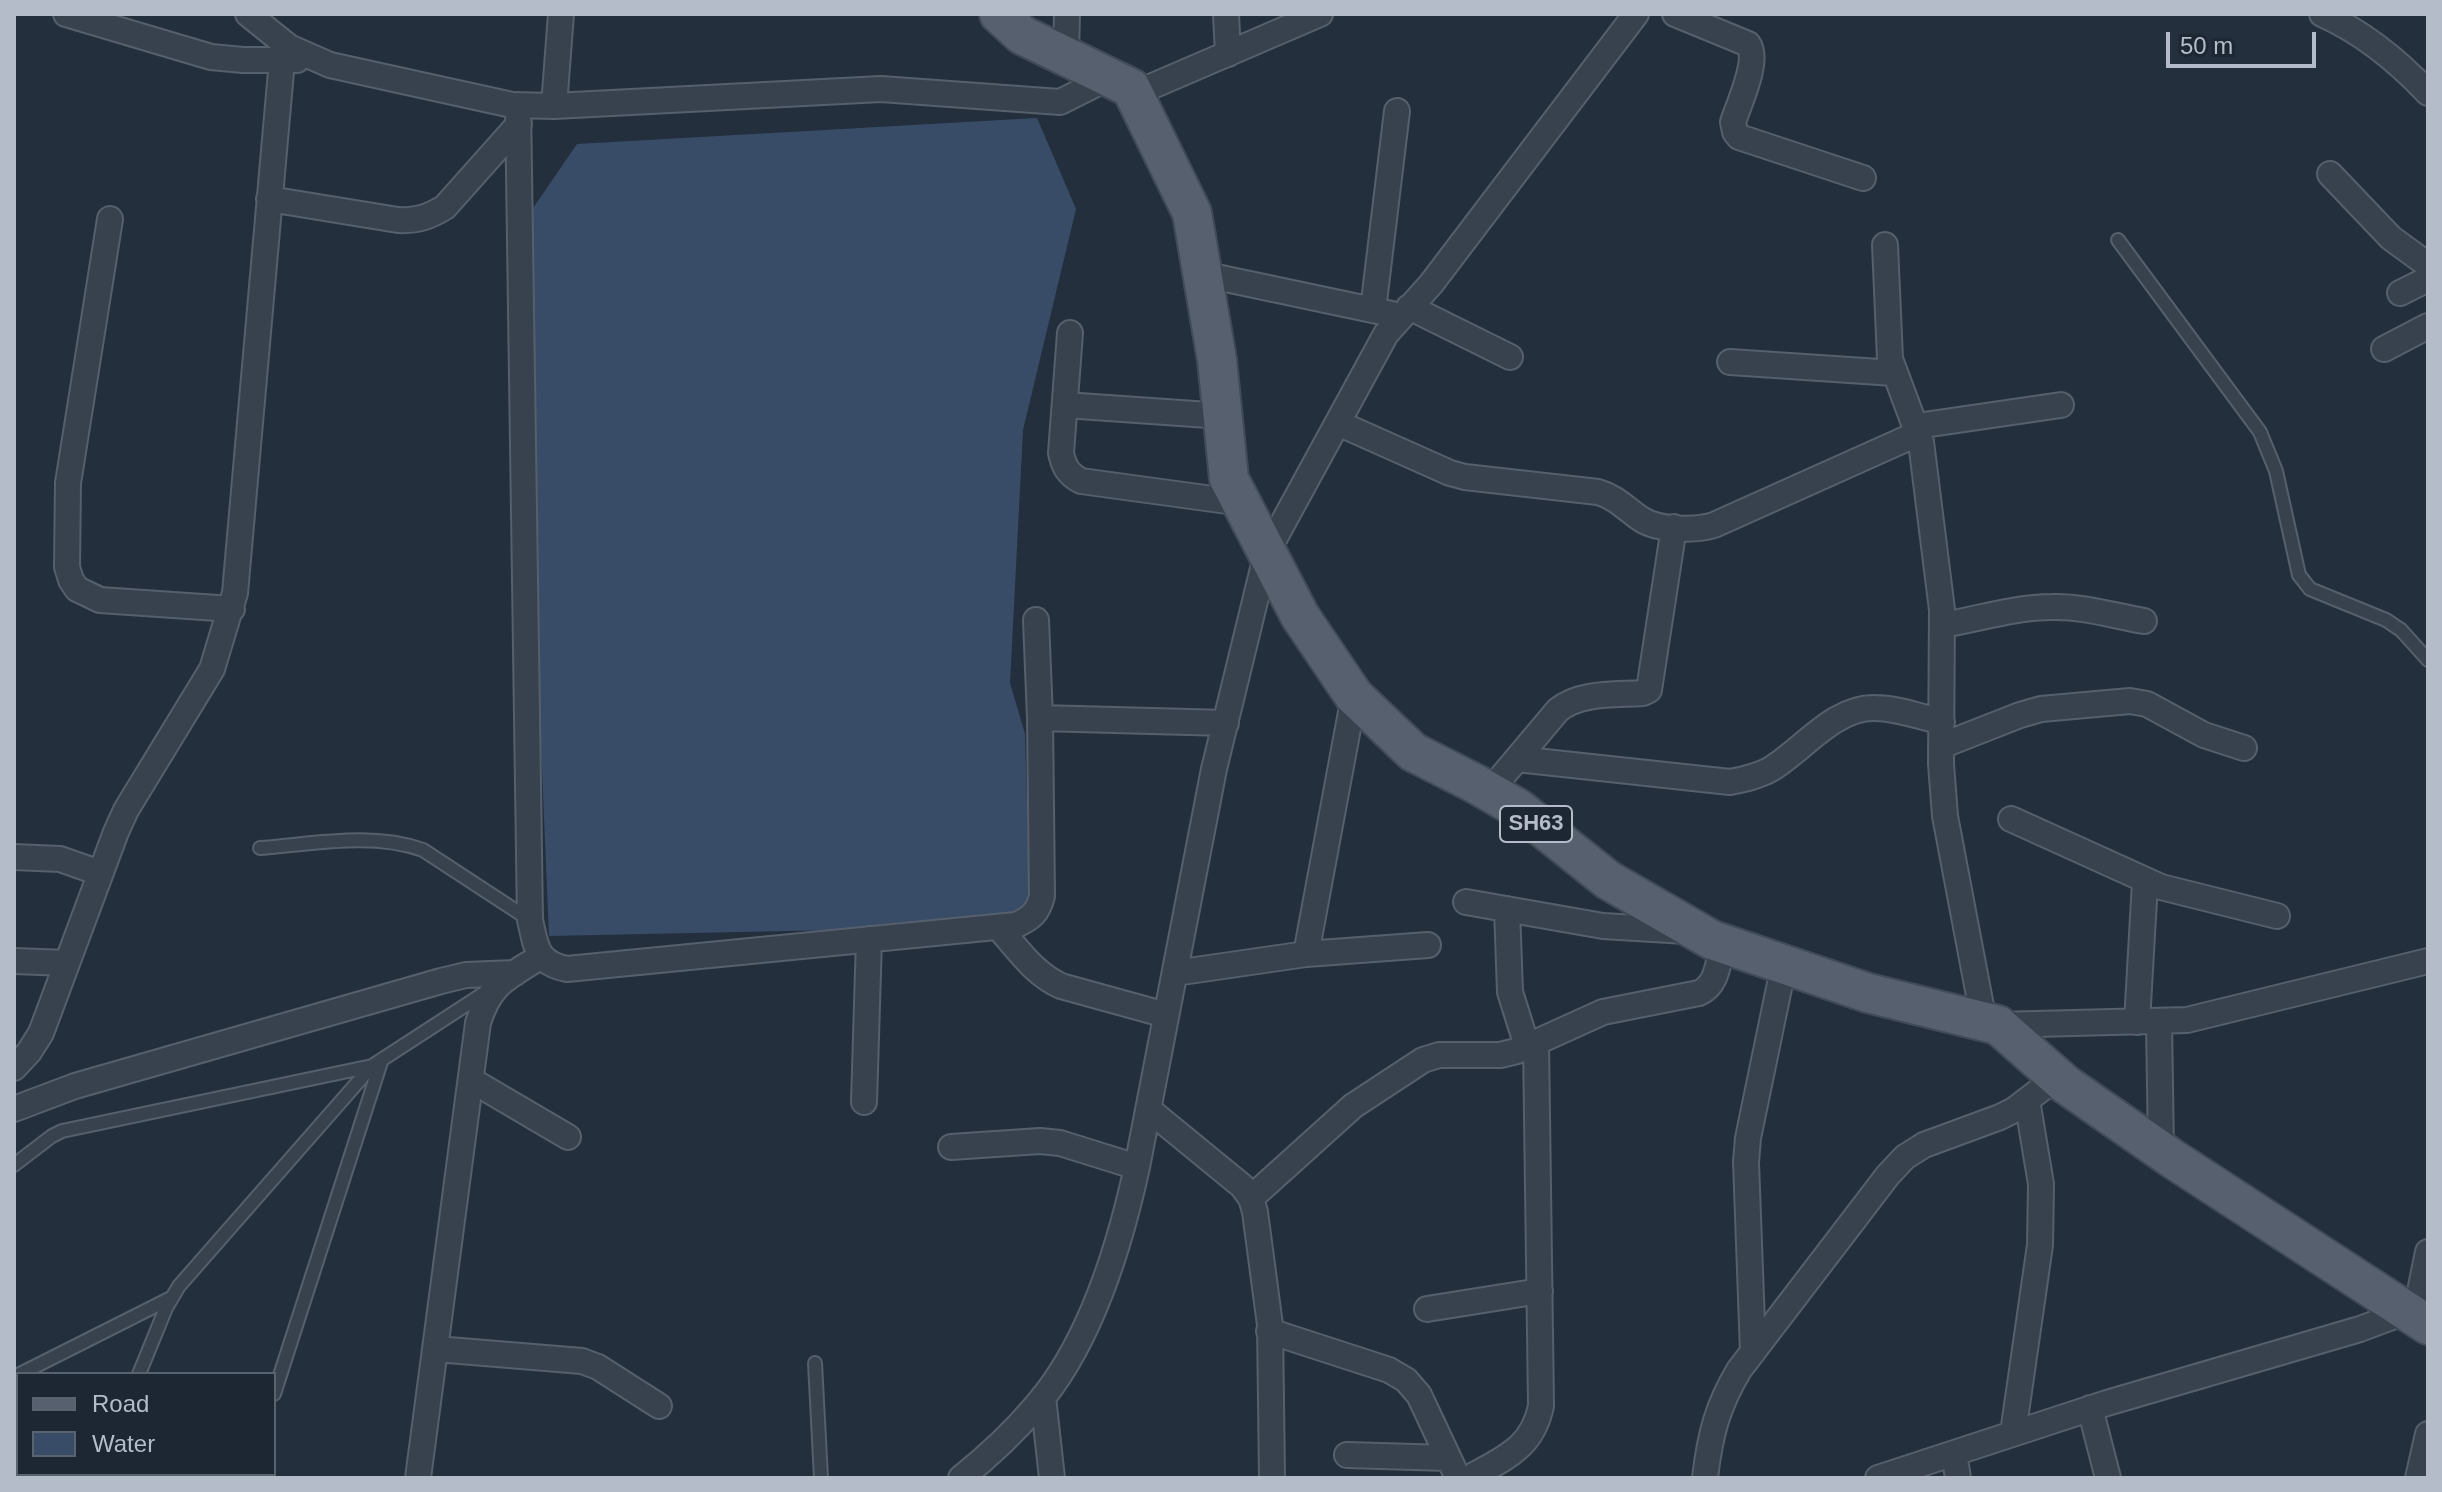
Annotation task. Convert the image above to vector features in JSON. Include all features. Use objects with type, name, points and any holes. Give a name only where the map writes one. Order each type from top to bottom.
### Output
[{"type":"main road","points":[[999,14],[1022,35],[1122,86]]},
{"type":"main road","name":"SH63","points":[[1122,86],[1192,213],[1217,360],[1229,479],[1300,616],[1354,696],[1413,752],[1519,809],[1608,880],[1709,937],[1868,993],[1991,1023],[2057,1077],[2161,1151],[2421,1319]]},
{"type":"street","points":[[66,14],[211,57],[315,60]]},
{"type":"street","points":[[248,14],[289,47],[315,60],[518,114],[554,106],[881,89],[1060,102],[1228,54],[1320,14]]},
{"type":"street","points":[[554,106],[561,14]]},
{"type":"street","points":[[1066,56],[1067,14]]},
{"type":"street","points":[[1226,14],[1228,54]]},
{"type":"street","points":[[961,1478],[1037,1406],[1076,1347],[1112,1265],[1137,1167],[1211,785],[1267,552],[1386,334],[1431,284],[1636,14]]},
{"type":"street","points":[[1675,14],[1748,44],[1752,49],[1752,62],[1733,122],[1739,137],[1863,178]]},
{"type":"street","points":[[2322,14],[2358,33],[2385,53],[2428,93]]},
{"type":"street","points":[[14,1068],[41,1033],[126,810],[212,669],[232,609],[282,60]]},
{"type":"street","points":[[1373,310],[1397,111]]},
{"type":"street","points":[[269,199],[398,220],[412,221],[430,216],[445,207],[518,114]]},
{"type":"street","points":[[518,114],[530,920],[540,957],[554,967],[567,969],[998,927],[1029,920],[1038,910],[1042,896],[1036,620]]},
{"type":"street","points":[[2330,174],[2391,238],[2428,265]]},
{"type":"street","points":[[110,219],[68,483],[67,567],[71,580],[77,589],[100,600],[232,609]]},
{"type":"street","points":[[1885,245],[1890,359],[1918,430],[1943,625],[1945,816],[1991,1023],[2148,1021],[2205,1017],[2322,986],[2425,967]]},
{"type":"street","points":[[1202,274],[1373,310],[1405,311],[1510,357]]},
{"type":"street","points":[[2400,293],[2428,279]]},
{"type":"street","points":[[2384,349],[2428,326]]},
{"type":"street","points":[[1070,333],[1061,453],[1070,475],[1081,481],[1242,503]]},
{"type":"street","points":[[1730,362],[1894,373]]},
{"type":"street","points":[[1065,405],[1223,416]]},
{"type":"street","points":[[1338,423],[1450,473],[1598,492],[1616,499],[1646,522],[1692,530],[1714,525],[1918,430],[2061,405]]},
{"type":"street","points":[[1489,792],[1558,710],[1569,702],[1649,690],[1674,527]]},
{"type":"street","points":[[1943,625],[2051,607],[2069,607],[2144,621]]},
{"type":"street","points":[[1306,954],[1354,696]]},
{"type":"street","points":[[1517,759],[1730,782],[1751,778],[1770,769],[1842,716],[1859,709],[1877,708],[1942,734],[2041,709],[2130,701],[2147,704],[2204,735],[2244,748]]},
{"type":"street","points":[[1040,718],[1226,723]]},
{"type":"street","points":[[2011,819],[2145,882],[2277,916]]},
{"type":"street","points":[[14,857],[60,859],[100,873]]},
{"type":"street","points":[[2145,882],[2148,1021],[2161,1151]]},
{"type":"street","points":[[1251,1198],[1353,1106],[1423,1060],[1452,1053],[1500,1055],[1603,1012],[1699,993],[1708,989],[1713,982],[1709,937],[1603,926],[1466,902]]},
{"type":"street","points":[[1347,1455],[1465,1473],[1515,1452],[1537,1424],[1541,1406],[1540,1291],[1531,1044],[1510,992],[1507,909]]},
{"type":"street","points":[[998,927],[1048,980],[1166,1015]]},
{"type":"street","points":[[864,1102],[869,939]]},
{"type":"street","points":[[1175,973],[1306,954],[1428,945]]},
{"type":"street","points":[[418,1478],[478,1023],[484,1004],[508,977],[540,957]]},
{"type":"street","points":[[14,961],[66,963]]},
{"type":"street","points":[[1753,1352],[1746,1162],[1748,1138],[1784,964]]},
{"type":"street","points":[[14,1109],[75,1086],[441,981],[466,975],[508,977]]},
{"type":"street","points":[[1705,1478],[1710,1436],[1727,1391],[1753,1352],[1888,1175],[1905,1157],[1924,1145],[2000,1117],[2057,1077]]},
{"type":"street","points":[[471,1080],[568,1137]]},
{"type":"street","points":[[2013,1433],[2040,1245],[2041,1184],[2027,1100]]},
{"type":"street","points":[[1148,1109],[1242,1186],[1251,1198],[1269,1331],[1272,1478]]},
{"type":"street","points":[[951,1147],[1040,1141],[1060,1143],[1137,1167]]},
{"type":"street","points":[[1878,1478],[2090,1408],[2360,1329],[2421,1319],[2428,1252]]},
{"type":"street","points":[[1427,1309],[1540,1291]]},
{"type":"street","points":[[1269,1331],[1389,1370],[1406,1380],[1419,1395],[1465,1473]]},
{"type":"street","points":[[436,1349],[582,1361],[598,1367],[659,1406]]},
{"type":"street","points":[[1043,1397],[1052,1478]]},
{"type":"street","points":[[2090,1408],[2108,1478]]},
{"type":"street","points":[[2418,1478],[2428,1434]]},
{"type":"street","points":[[1954,1453],[1958,1478]]},
{"type":"lane","points":[[2118,240],[2260,432],[2276,471],[2299,575],[2310,589],[2386,620],[2401,630],[2428,660]]},
{"type":"lane","points":[[260,848],[383,840],[406,844],[423,850],[530,920]]},
{"type":"lane","points":[[140,1372],[179,1286],[376,1064],[508,977]]},
{"type":"lane","points":[[14,1165],[62,1131],[376,1064]]},
{"type":"lane","points":[[276,1388],[376,1064]]},
{"type":"lane","points":[[25,1372],[171,1298]]},
{"type":"lane","points":[[815,1363],[821,1478]]},
{"type":"water","points":[[1037,118],[1076,209],[1023,430],[1010,683],[1025,734],[1030,912],[976,927],[549,936],[526,390],[531,211],[577,144]]}]
